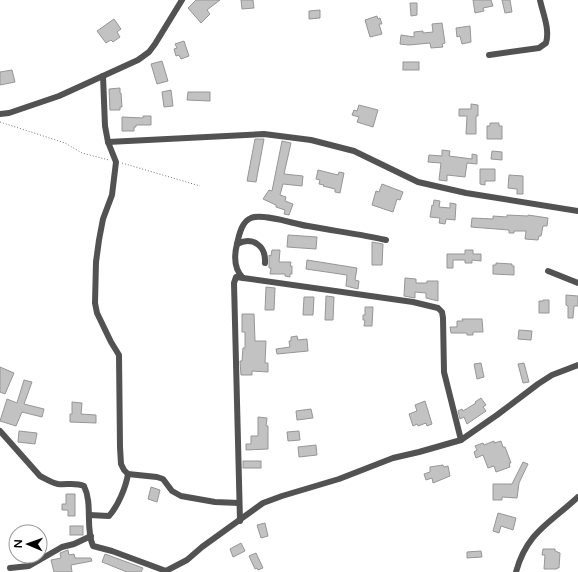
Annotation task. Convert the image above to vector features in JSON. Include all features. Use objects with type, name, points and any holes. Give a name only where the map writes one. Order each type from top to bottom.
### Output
[{"type":"street","points":[[0,114],[59,96],[138,60],[149,52],[182,0]]},
{"type":"street","points":[[489,56],[539,48],[546,44],[548,36],[547,28],[540,0]]},
{"type":"street","points":[[103,76],[104,119],[108,142],[116,162],[112,195],[103,220],[99,240],[96,262],[95,304],[100,319],[119,356],[121,464],[128,474],[163,479],[172,491],[181,496],[215,502],[239,503]]},
{"type":"street","points":[[108,142],[264,134],[304,139],[354,151],[418,182],[466,193],[578,211]]},
{"type":"street","points":[[243,278],[238,272],[235,263],[237,244],[243,224],[250,218],[260,216],[309,227],[386,240]]},
{"type":"street","points":[[237,244],[249,240],[255,242],[264,250],[266,256],[265,263]]},
{"type":"street","points":[[548,271],[578,283]]},
{"type":"street","points":[[240,521],[234,283],[236,277],[412,302],[438,308],[442,312],[443,318],[444,372],[461,440]]},
{"type":"street","points":[[0,431],[40,476],[46,480],[56,484],[79,484],[84,486],[88,498],[93,546],[112,551],[165,571],[187,560],[202,547],[264,503],[339,479],[393,458],[461,440],[552,375],[578,365]]},
{"type":"street","points":[[89,515],[109,516],[114,511],[126,484],[128,474]]},
{"type":"street","points":[[516,572],[524,550],[533,536],[545,523],[578,497]]},
{"type":"street","points":[[10,568],[29,566],[62,547],[74,544],[91,536]]},
{"type":"path","points":[[0,122],[65,143],[82,153],[200,186]]},
{"type":"building","points":[[196,0],[220,0],[207,10],[210,14],[201,23],[188,8]]},
{"type":"building","points":[[241,0],[253,0],[254,8],[242,9]]},
{"type":"building","points":[[473,0],[491,0],[493,6],[483,8],[484,11],[475,13]]},
{"type":"building","points":[[502,0],[510,0],[512,12],[505,13]]},
{"type":"building","points":[[410,3],[417,3],[417,15],[411,16]]},
{"type":"building","points":[[320,10],[320,18],[309,19],[309,11]]},
{"type":"building","points":[[377,16],[378,19],[380,18],[382,24],[379,24],[382,34],[370,37],[365,20]]},
{"type":"building","points":[[114,19],[121,29],[117,32],[120,37],[113,42],[111,40],[106,43],[97,31]]},
{"type":"building","points":[[442,23],[445,43],[442,44],[443,47],[431,48],[430,43],[409,45],[400,44],[401,35],[414,37],[414,32],[433,32],[432,24]]},
{"type":"building","points":[[470,26],[471,42],[462,44],[460,36],[457,37],[456,28]]},
{"type":"building","points":[[184,41],[189,56],[181,59],[179,55],[176,56],[174,49],[177,48],[175,44]]},
{"type":"building","points":[[162,61],[168,81],[157,84],[151,64]]},
{"type":"building","points":[[403,62],[419,62],[419,70],[403,70]]},
{"type":"building","points":[[12,70],[15,82],[0,85],[0,72]]},
{"type":"building","points":[[120,88],[122,107],[120,107],[120,110],[110,110],[109,89]]},
{"type":"building","points":[[171,90],[173,106],[164,107],[162,92]]},
{"type":"building","points":[[188,92],[210,92],[210,101],[187,100]]},
{"type":"building","points":[[471,104],[478,105],[478,116],[476,116],[476,134],[466,134],[467,116],[459,116],[459,109],[471,109]]},
{"type":"building","points":[[359,105],[378,110],[373,127],[357,122],[359,117],[352,115],[354,110],[357,111]]},
{"type":"building","points":[[143,116],[151,116],[151,125],[136,125],[136,127],[134,127],[134,131],[122,131],[122,117],[143,118]]},
{"type":"building","points":[[490,123],[499,123],[499,126],[502,126],[502,139],[487,139],[487,126],[490,126]]},
{"type":"building","points":[[255,139],[264,139],[256,182],[247,181]]},
{"type":"building","points":[[282,141],[291,143],[284,174],[303,176],[302,186],[283,184],[280,195],[286,197],[285,201],[293,204],[289,215],[284,214],[285,210],[276,207],[276,205],[263,199],[269,190],[272,191]]},
{"type":"building","points":[[442,150],[450,151],[449,156],[472,159],[472,154],[477,155],[477,164],[467,163],[465,177],[447,175],[447,181],[439,180],[441,163],[428,162],[429,155],[442,156]]},
{"type":"building","points":[[492,151],[502,152],[502,160],[491,159]]},
{"type":"building","points":[[480,169],[495,169],[495,181],[485,181],[485,185],[480,184]]},
{"type":"building","points":[[318,170],[338,175],[339,172],[344,173],[340,193],[335,192],[335,189],[319,184],[320,180],[316,179]]},
{"type":"building","points":[[509,175],[523,176],[523,194],[517,194],[517,189],[508,188]]},
{"type":"building","points":[[382,184],[403,192],[400,200],[397,199],[393,212],[372,205],[376,191],[379,192]]},
{"type":"building","points":[[434,200],[440,201],[439,207],[450,208],[450,203],[456,204],[455,220],[446,219],[445,224],[439,223],[440,218],[430,217]]},
{"type":"building","points":[[507,215],[528,215],[548,218],[547,226],[543,226],[541,236],[539,236],[538,240],[525,239],[526,231],[514,231],[514,233],[509,233],[509,230],[471,227],[472,218],[493,219],[493,216],[507,217]]},
{"type":"building","points":[[288,235],[317,237],[316,249],[287,247]]},
{"type":"building","points":[[372,242],[383,244],[382,265],[372,265]]},
{"type":"building","points":[[272,250],[280,250],[279,262],[291,262],[290,266],[292,266],[292,274],[290,274],[290,277],[285,276],[285,274],[270,274],[271,268],[269,268],[269,255],[271,256]]},
{"type":"building","points":[[465,250],[473,250],[473,254],[481,254],[481,261],[472,260],[472,263],[465,263],[465,260],[453,260],[453,268],[447,268],[447,254],[465,254]]},
{"type":"building","points":[[307,260],[357,268],[355,280],[359,281],[358,289],[346,286],[347,275],[306,269]]},
{"type":"building","points":[[496,263],[512,264],[512,266],[514,266],[514,275],[493,274],[493,265],[496,265]]},
{"type":"building","points":[[405,278],[416,279],[416,283],[438,281],[438,301],[426,298],[426,293],[415,292],[415,298],[404,296]]},
{"type":"building","points":[[266,287],[275,288],[274,310],[265,310]]},
{"type":"building","points":[[566,295],[578,296],[578,306],[574,306],[573,318],[568,318]]},
{"type":"building","points":[[326,296],[334,297],[333,320],[325,320]]},
{"type":"building","points":[[304,297],[314,297],[313,315],[303,315]]},
{"type":"building","points":[[549,300],[549,313],[539,313],[539,301]]},
{"type":"building","points":[[365,307],[373,307],[372,326],[364,326],[365,320],[363,320],[363,315],[365,315]]},
{"type":"building","points":[[242,314],[254,314],[255,341],[266,341],[265,363],[268,363],[268,372],[252,371],[252,375],[241,375],[240,361],[242,361],[243,348],[245,348],[245,332],[242,332]]},
{"type":"building","points":[[462,319],[482,319],[483,332],[473,332],[473,335],[467,335],[467,333],[451,333],[450,327],[457,327],[457,321],[463,321]]},
{"type":"building","points":[[519,330],[532,331],[531,340],[518,339]]},
{"type":"building","points":[[297,336],[298,340],[307,339],[308,351],[277,354],[276,349],[290,347],[289,341],[291,341],[291,337]]},
{"type":"building","points":[[481,363],[484,377],[477,379],[474,364]]},
{"type":"building","points":[[524,363],[529,382],[523,383],[518,364]]},
{"type":"building","points":[[0,367],[14,373],[5,394],[0,392]]},
{"type":"building","points":[[24,380],[32,382],[24,404],[44,409],[42,417],[22,412],[16,426],[0,421],[7,399],[17,403]]},
{"type":"building","points":[[481,398],[486,405],[483,407],[486,411],[467,424],[464,417],[460,419],[458,411],[462,409],[463,411]]},
{"type":"building","points":[[425,401],[432,424],[427,426],[426,423],[413,426],[409,414],[417,411],[415,405]]},
{"type":"building","points":[[72,402],[82,403],[81,414],[96,415],[96,423],[70,422]]},
{"type":"building","points":[[311,409],[313,418],[297,420],[296,411]]},
{"type":"building","points":[[258,417],[267,418],[266,426],[268,426],[268,449],[246,450],[246,444],[251,444],[251,436],[258,436]]},
{"type":"building","points":[[19,431],[37,433],[35,444],[18,442]]},
{"type":"building","points":[[299,431],[300,440],[288,441],[287,432]]},
{"type":"building","points":[[494,441],[494,443],[501,441],[511,463],[509,463],[510,467],[496,472],[494,466],[488,468],[483,455],[476,458],[474,452],[477,450],[475,446],[483,443],[484,445]]},
{"type":"building","points":[[316,445],[317,455],[299,457],[298,447]]},
{"type":"building","points":[[243,461],[261,461],[261,468],[243,468]]},
{"type":"building","points":[[523,462],[528,464],[519,483],[517,498],[502,497],[502,500],[493,500],[493,484],[512,484]]},
{"type":"building","points":[[443,465],[444,467],[448,466],[450,476],[433,483],[432,478],[426,480],[424,474],[430,472],[430,467]]},
{"type":"building","points":[[151,487],[160,490],[157,502],[148,499]]},
{"type":"building","points":[[66,494],[75,494],[75,516],[68,516],[68,510],[62,510],[62,504],[66,504]]},
{"type":"building","points":[[498,513],[516,518],[513,530],[501,526],[499,533],[493,531]]},
{"type":"building","points":[[265,523],[268,536],[261,538],[257,525]]},
{"type":"building","points":[[70,526],[83,526],[83,535],[70,535]]},
{"type":"building","points":[[241,543],[245,551],[233,557],[230,549]]},
{"type":"building","points":[[543,549],[555,549],[555,551],[560,553],[559,568],[544,569],[545,555],[542,555]]},
{"type":"building","points":[[68,550],[69,555],[74,554],[75,558],[91,558],[92,561],[71,565],[72,572],[54,572],[51,560],[61,558],[60,553]]},
{"type":"building","points":[[481,551],[482,557],[467,558],[467,552]]},
{"type":"building","points":[[256,553],[263,568],[258,570],[257,568],[255,569],[249,556]]},
{"type":"building","points":[[105,554],[143,568],[141,572],[127,572],[102,562]]}]
